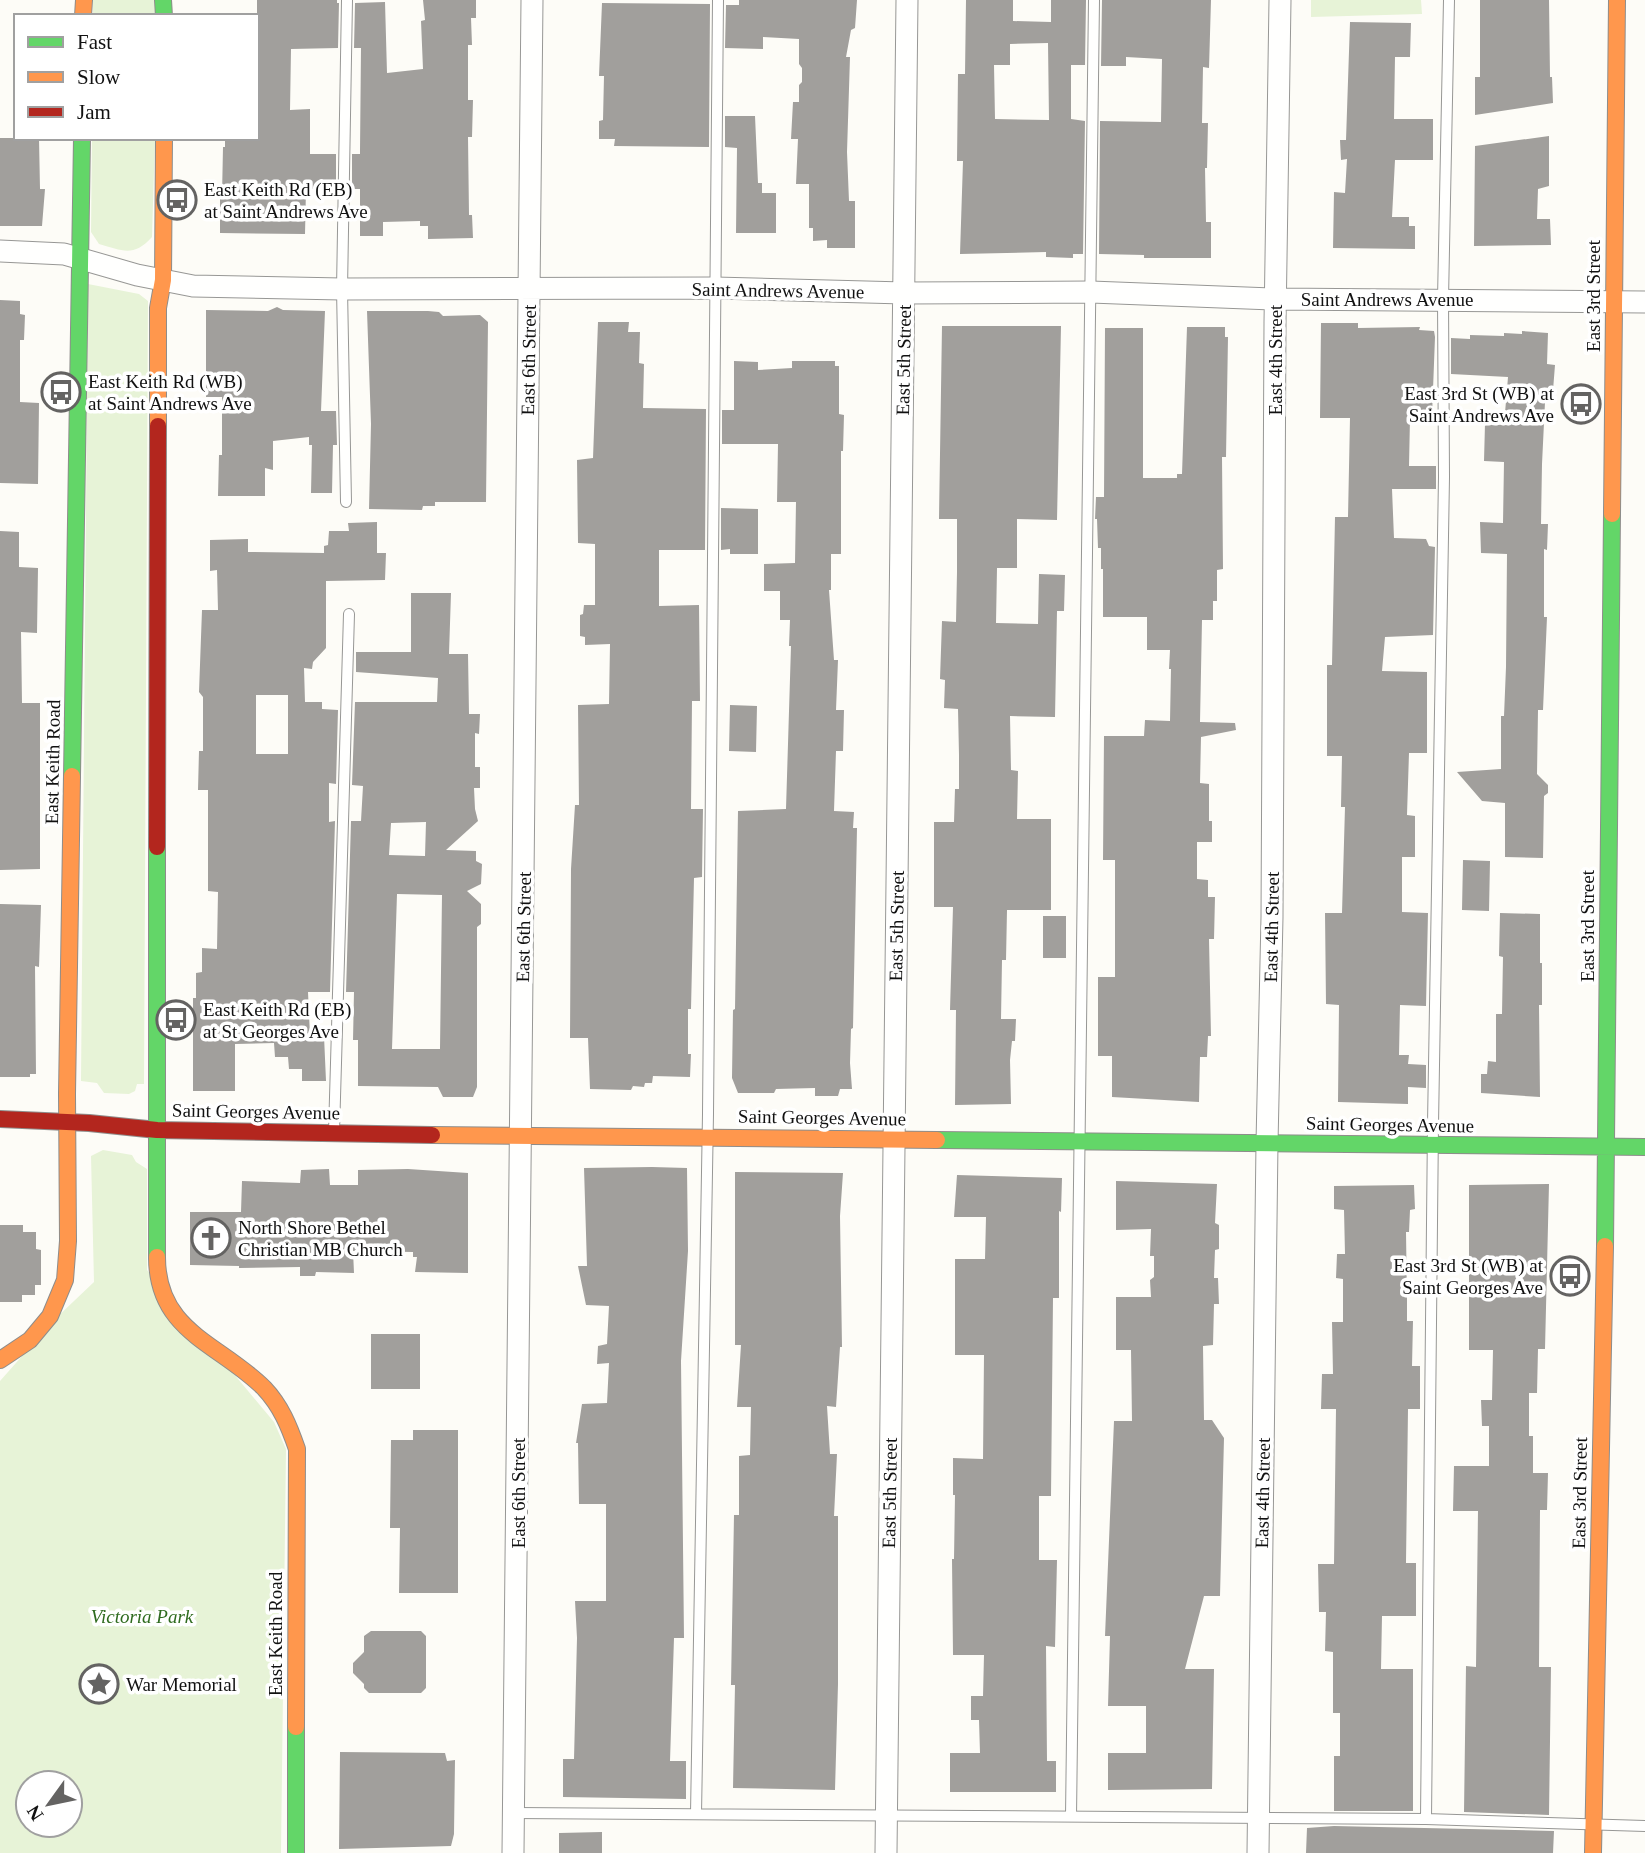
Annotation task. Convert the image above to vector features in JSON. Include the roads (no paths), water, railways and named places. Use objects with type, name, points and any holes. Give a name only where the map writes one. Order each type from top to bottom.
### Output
[{"type":"street","name":"East 6th Street","points":[[513,1853],[533,0]]},
{"type":"street","name":"East 5th Street","points":[[886,1853],[907,0]]},
{"type":"street","name":"East 4th Street","points":[[1258,1853],[1266,1143],[1272,917],[1275,299],[1280,0]]},
{"type":"street","name":"East 3rd Street","points":[[1593,1853],[1606,1148],[1617,0]]},
{"type":"street","name":"East Keith Road","points":[[0,1360],[30,1340],[50,1316],[65,1280],[68,1241],[67,1122],[82,140]]},
{"type":"street","points":[[157,1130],[158,322],[163,280],[164,140]]},
{"type":"street","name":"Saint Andrews Avenue","points":[[0,251],[64,254],[193,286],[342,289],[715,288],[904,293],[1091,292],[1275,299],[1645,302]]},
{"type":"street","name":"Saint Georges Avenue","points":[[0,1119],[157,1130],[334,1134],[1645,1147]]},
{"type":"street","name":"East Keith Road","points":[[157,1130],[157,1278],[163,1296],[174,1315],[262,1388],[286,1418],[296,1449],[296,1853]]},
{"type":"lane","points":[[346,0],[342,289],[346,502]]},
{"type":"lane","points":[[696,1814],[707,1137],[718,0]]},
{"type":"lane","points":[[1071,1816],[1094,0]]},
{"type":"lane","points":[[1426,1819],[1444,477],[1443,299],[1449,0]]},
{"type":"lane","points":[[334,1134],[349,614]]},
{"type":"lane","points":[[515,1813],[1258,1817],[1645,1826]]},
{"type":"place","name":"East Keith Rd (EB) at Saint Andrews Ave","points":[[177,200]]},
{"type":"place","name":"East Keith Rd (WB) at Saint Andrews Ave","points":[[61,392]]},
{"type":"place","name":"East 3rd St (WB) at Saint Andrews Ave","points":[[1581,404]]},
{"type":"place","name":"East Keith Rd (EB) at St Georges Ave","points":[[176,1020]]},
{"type":"place","name":"North Shore Bethel Christian MB Church","points":[[211,1238]]},
{"type":"place","name":"East 3rd St (WB) at Saint Georges Ave","points":[[1570,1276]]},
{"type":"place","name":"War Memorial","points":[[99,1684]]},
{"type":"park label","name":"Victoria Park","points":[[142,1616]]}]
